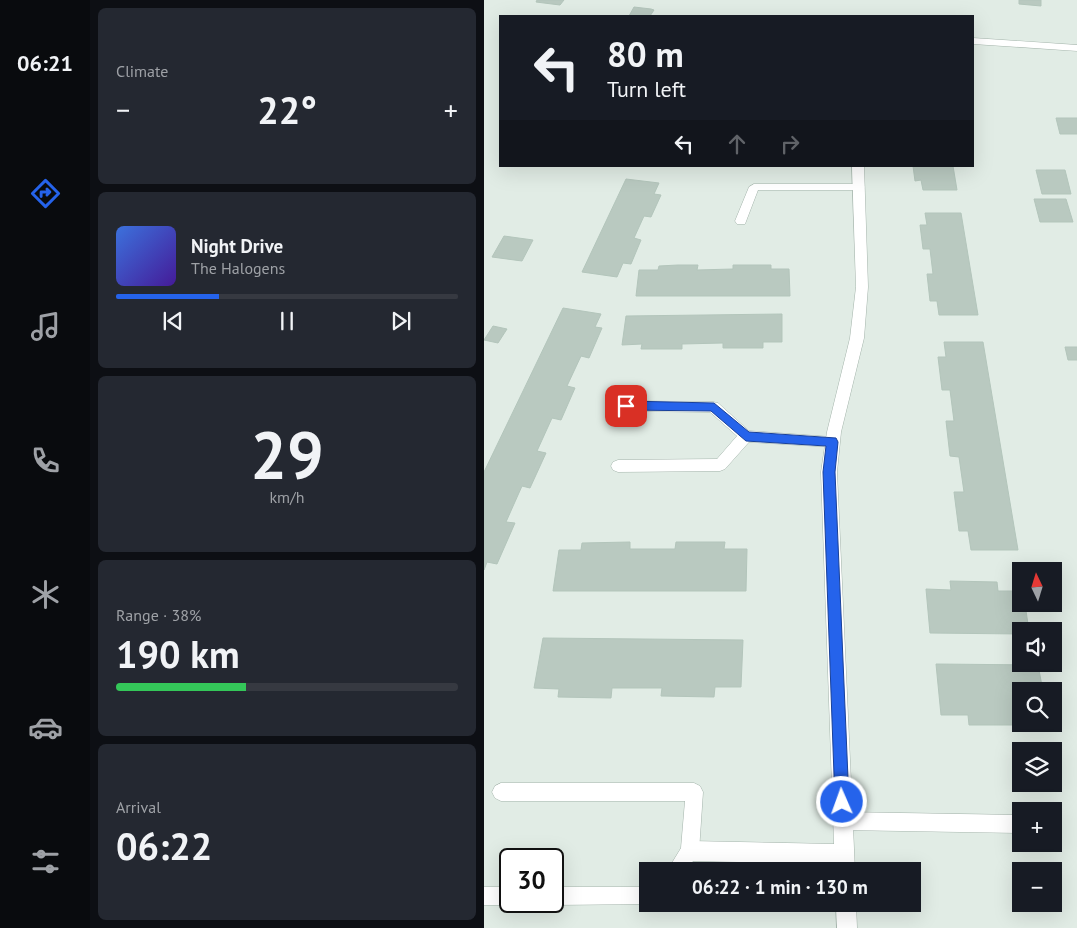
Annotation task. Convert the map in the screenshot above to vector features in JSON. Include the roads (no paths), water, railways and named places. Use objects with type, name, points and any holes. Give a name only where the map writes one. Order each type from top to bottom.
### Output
[{"type":"street","points":[[974,41],[1077,48]]},
{"type":"street","points":[[690,851],[845,862],[829,472],[832,442],[857,338],[862,286],[858,167]]},
{"type":"street","points":[[846,912],[847,928]]},
{"type":"lane","points":[[741,221],[754,187],[860,187]]},
{"type":"lane","points":[[626,406],[714,407],[746,436],[832,442]]},
{"type":"lane","points":[[618,466],[720,466],[746,436]]},
{"type":"lane","points":[[501,792],[694,792],[690,851],[682,862]]},
{"type":"lane","points":[[843,821],[1012,824]]},
{"type":"lane","points":[[484,896],[499,896]]},
{"type":"lane","points":[[564,896],[639,896]]}]
